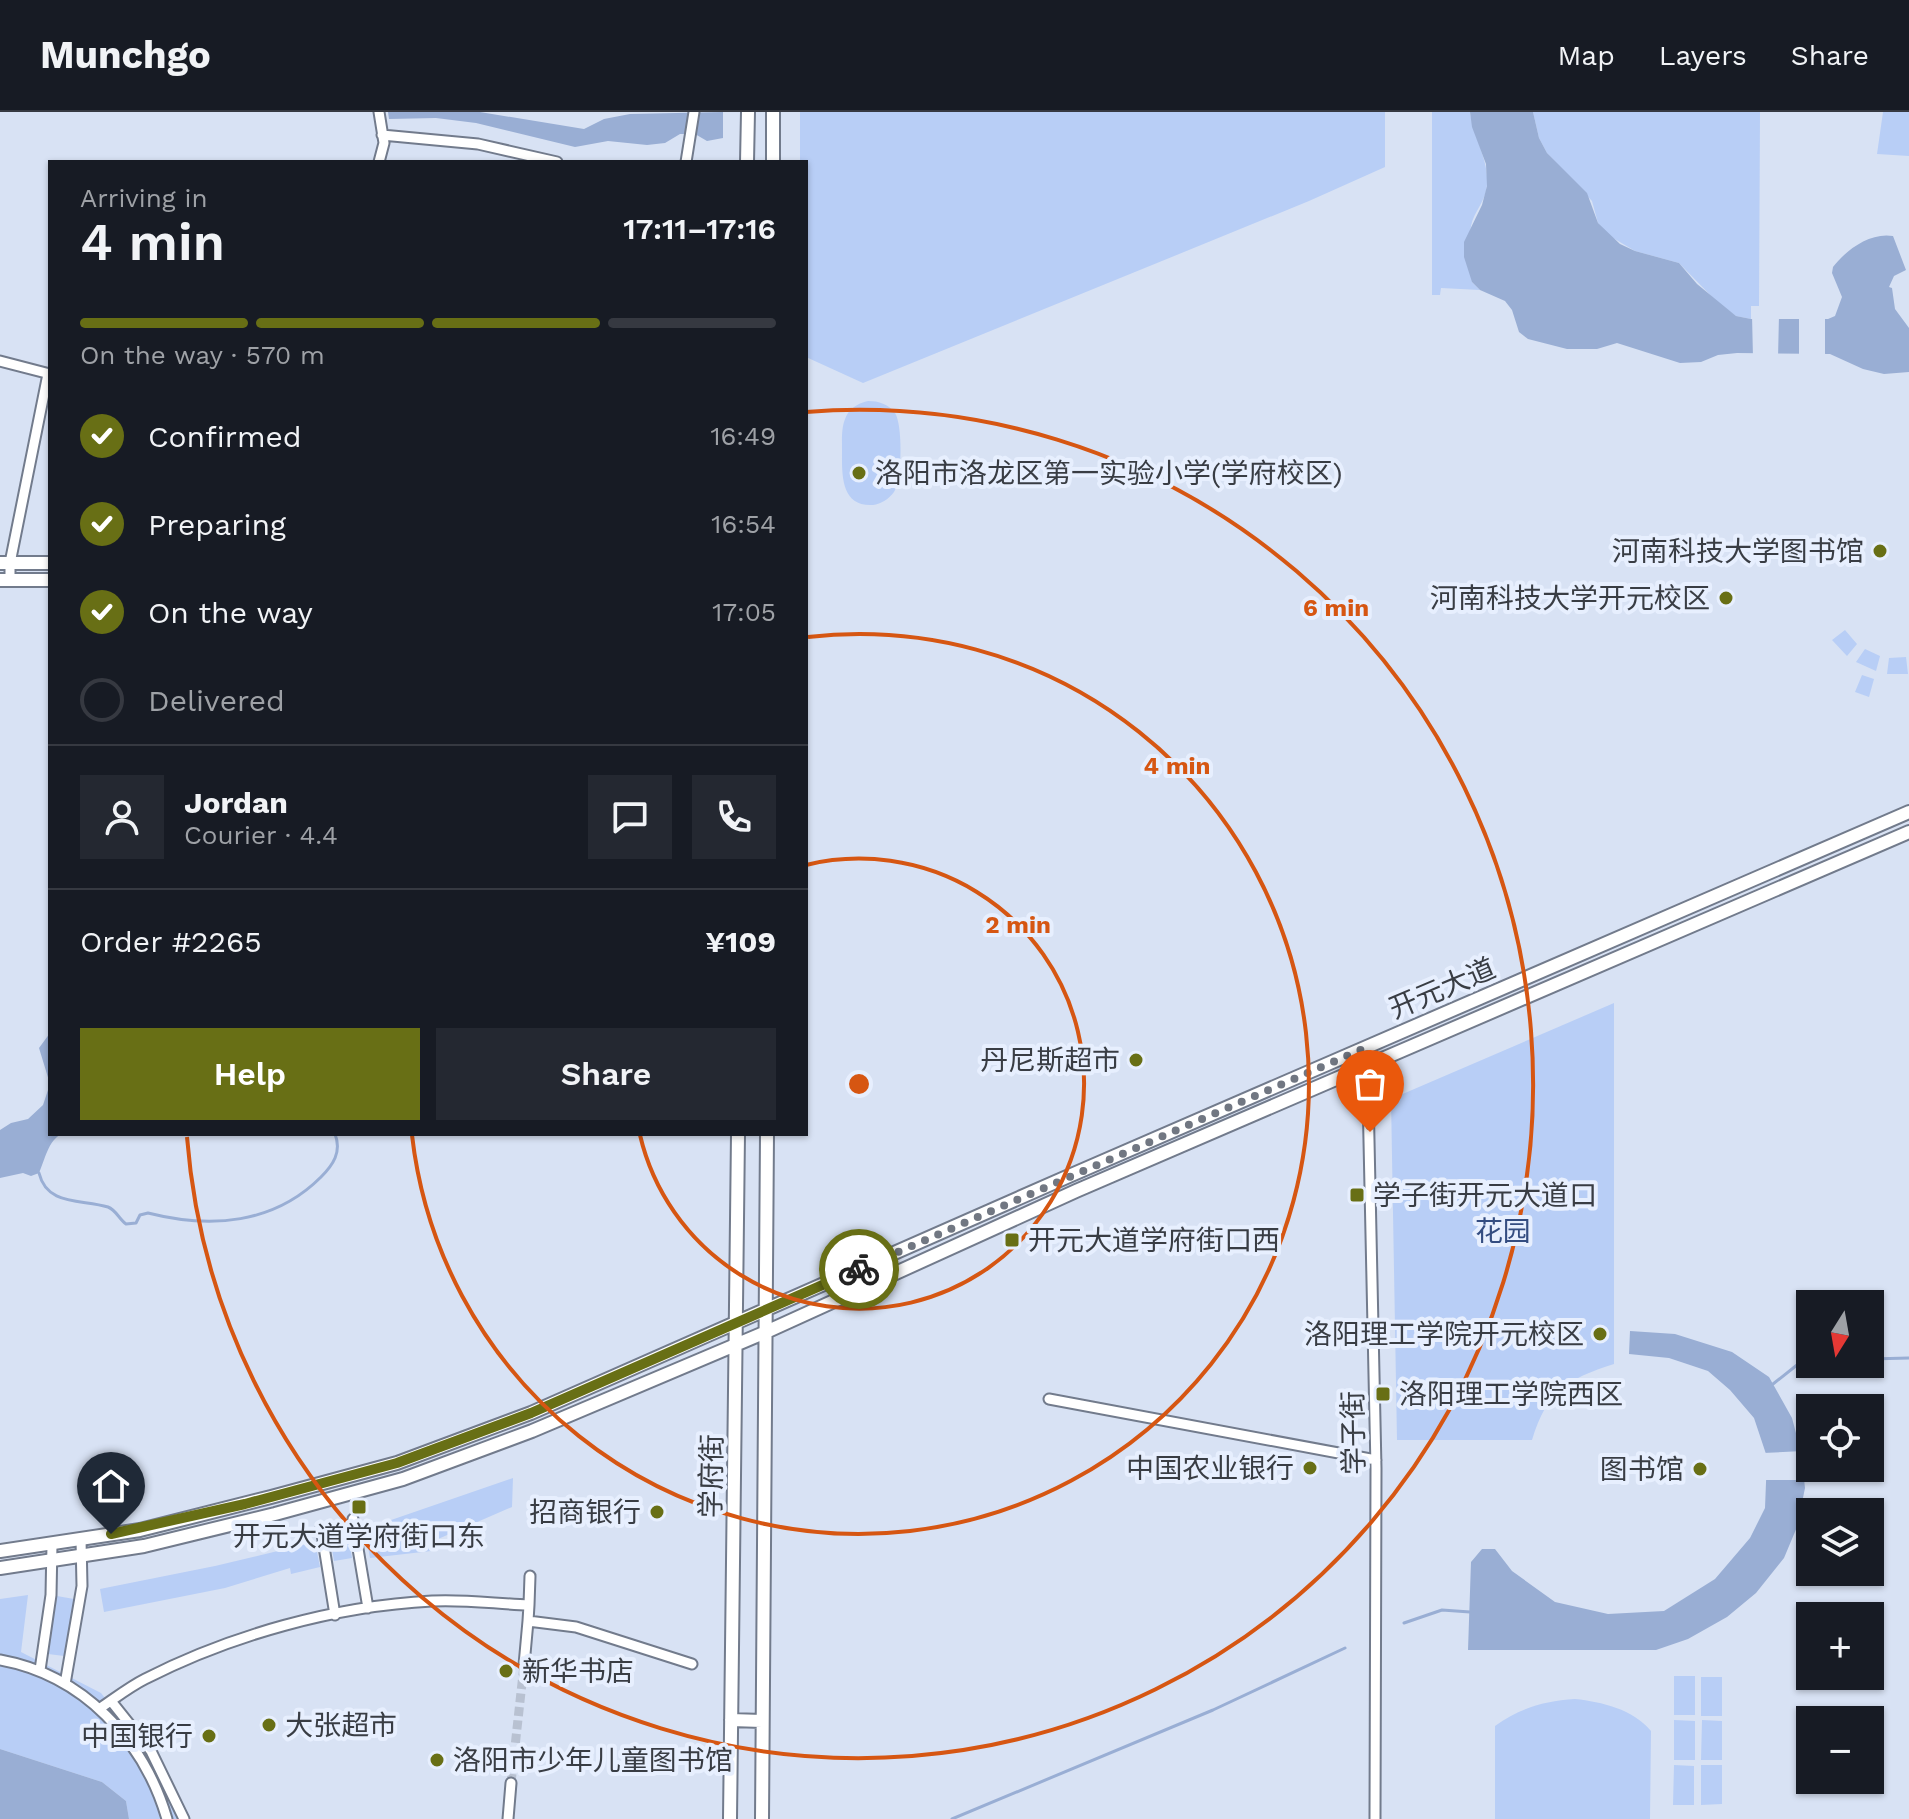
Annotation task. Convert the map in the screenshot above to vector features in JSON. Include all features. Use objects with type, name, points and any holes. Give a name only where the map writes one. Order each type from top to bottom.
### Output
[{"type":"main road","points":[[747,160],[748,112]]},
{"type":"main road","points":[[773,112],[773,160]]},
{"type":"main road","points":[[5,563],[48,563]]},
{"type":"main road","points":[[5,580],[48,580]]},
{"type":"main road","name":"开元大道","points":[[0,1551],[140,1530],[397,1463],[531,1413],[1909,812]]},
{"type":"main road","name":"开元大道","points":[[0,1568],[144,1546],[403,1479],[532,1431],[766,1332],[1076,1191],[1909,832]]},
{"type":"main road","name":"学府街","points":[[730,1819],[738,1136]]},
{"type":"main road","name":"学府街","points":[[762,1819],[767,1136]]},
{"type":"main road","points":[[731,1720],[762,1721]]},
{"type":"street","points":[[379,112],[384,143],[380,160]]},
{"type":"street","points":[[686,160],[694,112]]},
{"type":"street","points":[[382,135],[478,144],[548,160]]},
{"type":"street","points":[[0,361],[48,374]]},
{"type":"street","points":[[5,580],[5,563],[48,378]]},
{"type":"street","name":"学子街","points":[[1365,1048],[1374,1461],[1372,1819]]},
{"type":"street","points":[[1049,1399],[1374,1461]]},
{"type":"street","points":[[353,1519],[368,1608]]},
{"type":"street","points":[[321,1528],[335,1615]]},
{"type":"street","points":[[65,1684],[82,1586],[81,1539]]},
{"type":"street","points":[[40,1670],[51,1595],[52,1544]]},
{"type":"street","points":[[524,1665],[530,1576]]},
{"type":"street","points":[[99,1709],[143,1680],[205,1652],[286,1625],[368,1608],[433,1601],[529,1605]]},
{"type":"street","points":[[528,1621],[576,1627],[692,1664]]},
{"type":"street","points":[[0,1660],[40,1670],[65,1684],[114,1723],[141,1758],[159,1793],[167,1819]]},
{"type":"street","points":[[111,1701],[151,1751],[184,1819]]},
{"type":"street","points":[[508,1819],[511,1783]]},
{"type":"green space","points":[[800,112],[1385,112],[1385,167],[863,383],[808,358],[808,160],[800,160]]},
{"type":"green space","points":[[1432,112],[1470,112],[1483,157],[1487,175],[1486,191],[1471,226],[1470,240],[1472,282],[1480,290],[1441,288],[1440,295],[1432,295]]},
{"type":"green space","points":[[1533,112],[1760,112],[1759,306],[1751,306],[1751,319],[1736,316],[1719,304],[1679,263],[1635,251],[1608,235],[1598,223],[1592,201],[1547,153],[1539,138]]},
{"type":"green space","points":[[1883,112],[1909,112],[1909,156],[1877,154]]},
{"type":"green space","points":[[868,401],[883,404],[895,413],[900,440],[897,486],[887,499],[873,505],[862,504],[849,495],[842,469],[842,431],[846,417],[854,407]]},
{"type":"green space","points":[[1840,540],[1851,551],[1841,564],[1828,556]]},
{"type":"green space","points":[[1845,630],[1857,644],[1847,656],[1832,640]]},
{"type":"green space","points":[[1865,649],[1880,656],[1876,671],[1856,662]]},
{"type":"green space","points":[[1906,657],[1908,674],[1887,674],[1889,658]]},
{"type":"green space","points":[[1862,675],[1874,679],[1869,697],[1855,692]]},
{"type":"green space","name":"花园","points":[[1614,1003],[1614,1364],[1583,1375],[1561,1389],[1545,1410],[1532,1440],[1397,1440],[1391,1099]]},
{"type":"green space","points":[[513,1478],[512,1507],[431,1542],[431,1551],[370,1558],[365,1529]]},
{"type":"green space","points":[[348,1534],[352,1558],[334,1561],[330,1537]]},
{"type":"green space","points":[[315,1542],[320,1567],[291,1574],[290,1568],[225,1588],[104,1612],[100,1589]]},
{"type":"green space","points":[[28,1595],[21,1652],[101,1693],[149,1754],[177,1819],[129,1819],[126,1801],[102,1782],[0,1749],[0,1599]]},
{"type":"green space","points":[[57,1596],[74,1599],[64,1656],[48,1654]]},
{"type":"green space","points":[[1674,1676],[1695,1676],[1695,1715],[1674,1715]]},
{"type":"green space","points":[[1701,1677],[1722,1677],[1722,1716],[1701,1716]]},
{"type":"green space","points":[[1575,1699],[1616,1708],[1635,1717],[1651,1731],[1650,1819],[1495,1819],[1495,1726],[1533,1706]]},
{"type":"green space","points":[[1674,1720],[1695,1721],[1695,1760],[1674,1760]]},
{"type":"green space","points":[[1702,1720],[1722,1721],[1722,1760],[1701,1760]]},
{"type":"green space","points":[[1674,1765],[1694,1766],[1694,1805],[1673,1805]]},
{"type":"green space","points":[[1701,1765],[1722,1765],[1722,1804],[1701,1805]]},
{"type":"shaded area","points":[[388,112],[480,112],[584,129],[604,119],[630,114],[723,112],[723,138],[707,141],[695,134],[680,134],[665,143],[647,145],[608,141],[575,147],[476,123],[436,118],[389,119]]},
{"type":"shaded area","points":[[1470,112],[1533,112],[1539,138],[1547,153],[1587,193],[1598,223],[1620,244],[1679,263],[1697,284],[1736,316],[1751,319],[1828,319],[1835,316],[1842,297],[1832,273],[1833,267],[1859,244],[1884,235],[1893,236],[1906,270],[1894,276],[1889,287],[1892,288],[1895,309],[1909,328],[1909,372],[1884,374],[1863,369],[1830,354],[1737,353],[1718,355],[1701,362],[1680,363],[1617,343],[1597,349],[1567,349],[1528,339],[1519,332],[1512,310],[1505,301],[1480,290],[1472,282],[1464,257],[1464,242],[1482,205],[1487,186],[1486,164],[1472,127]]},
{"type":"shaded area","points":[[48,1036],[48,1077],[39,1048]]},
{"type":"shaded area","points":[[48,1090],[48,1136],[59,1136],[50,1146],[39,1173],[0,1178],[0,1130],[11,1123],[28,1119],[43,1105]]},
{"type":"shaded area","points":[[1630,1331],[1675,1334],[1732,1352],[1769,1377],[1792,1418],[1796,1433],[1796,1482],[1804,1482],[1805,1488],[1803,1498],[1796,1498],[1796,1529],[1784,1558],[1756,1593],[1727,1617],[1688,1639],[1656,1650],[1468,1650],[1471,1562],[1482,1549],[1495,1549],[1512,1571],[1555,1602],[1608,1614],[1664,1611],[1715,1579],[1750,1538],[1765,1508],[1767,1457],[1754,1418],[1730,1390],[1708,1371],[1669,1358],[1629,1354]]},
{"type":"shaded area","points":[[0,1749],[102,1782],[126,1801],[129,1819],[0,1819]]},
{"type":"pier","points":[[1752,315],[1779,315],[1778,358],[1753,358]]},
{"type":"pier","points":[[1799,315],[1825,315],[1825,358],[1799,358]]},
{"type":"pier","points":[[1796,1451],[1796,1480],[1765,1480],[1763,1453]]},
{"type":"waterway","points":[[39,1173],[43,1184],[57,1196],[108,1207],[126,1224],[136,1223],[140,1215],[148,1213],[195,1221],[240,1219],[283,1205],[303,1193],[321,1177],[335,1158],[336,1136]]},
{"type":"waterway","points":[[1884,1359],[1909,1358]]},
{"type":"waterway","points":[[1773,1384],[1796,1366]]},
{"type":"waterway","points":[[1404,1623],[1442,1610],[1470,1612]]},
{"type":"waterway","points":[[952,1819],[1213,1710],[1345,1648]]},
{"type":"tunnel","points":[[511,1783],[524,1665]]},
{"type":"way so far","points":[[859,1269],[1367,1047],[1370,1132]]},
{"type":"place","name":"洛阳市洛龙区第一实验小学(学府校区)","points":[[859,473]]},
{"type":"place","name":"河南科技大学图书馆","points":[[1880,551]]},
{"type":"place","name":"河南科技大学开元校区","points":[[1726,598]]},
{"type":"place","name":"丹尼斯超市","points":[[1136,1060]]},
{"type":"place","name":"学子街开元大道口","points":[[1357,1195]]},
{"type":"place","name":"开元大道学府街口西","points":[[1012,1240]]},
{"type":"place","name":"洛阳理工学院开元校区","points":[[1600,1334]]},
{"type":"place","name":"洛阳理工学院西区","points":[[1383,1394]]},
{"type":"place","name":"中国农业银行","points":[[1310,1468]]},
{"type":"place","name":"图书馆","points":[[1700,1469]]},
{"type":"place","name":"开元大道学府街口东","points":[[359,1507]]},
{"type":"place","name":"招商银行","points":[[657,1512]]},
{"type":"place","name":"新华书店","points":[[506,1671]]},
{"type":"place","name":"大张超市","points":[[269,1725]]},
{"type":"place","name":"中国银行","points":[[209,1736]]},
{"type":"place","name":"洛阳市少年儿童图书馆","points":[[437,1760]]},
{"type":"route","points":[[111,1534],[140,1530],[245,1504],[397,1463],[531,1413],[859,1269]]}]
